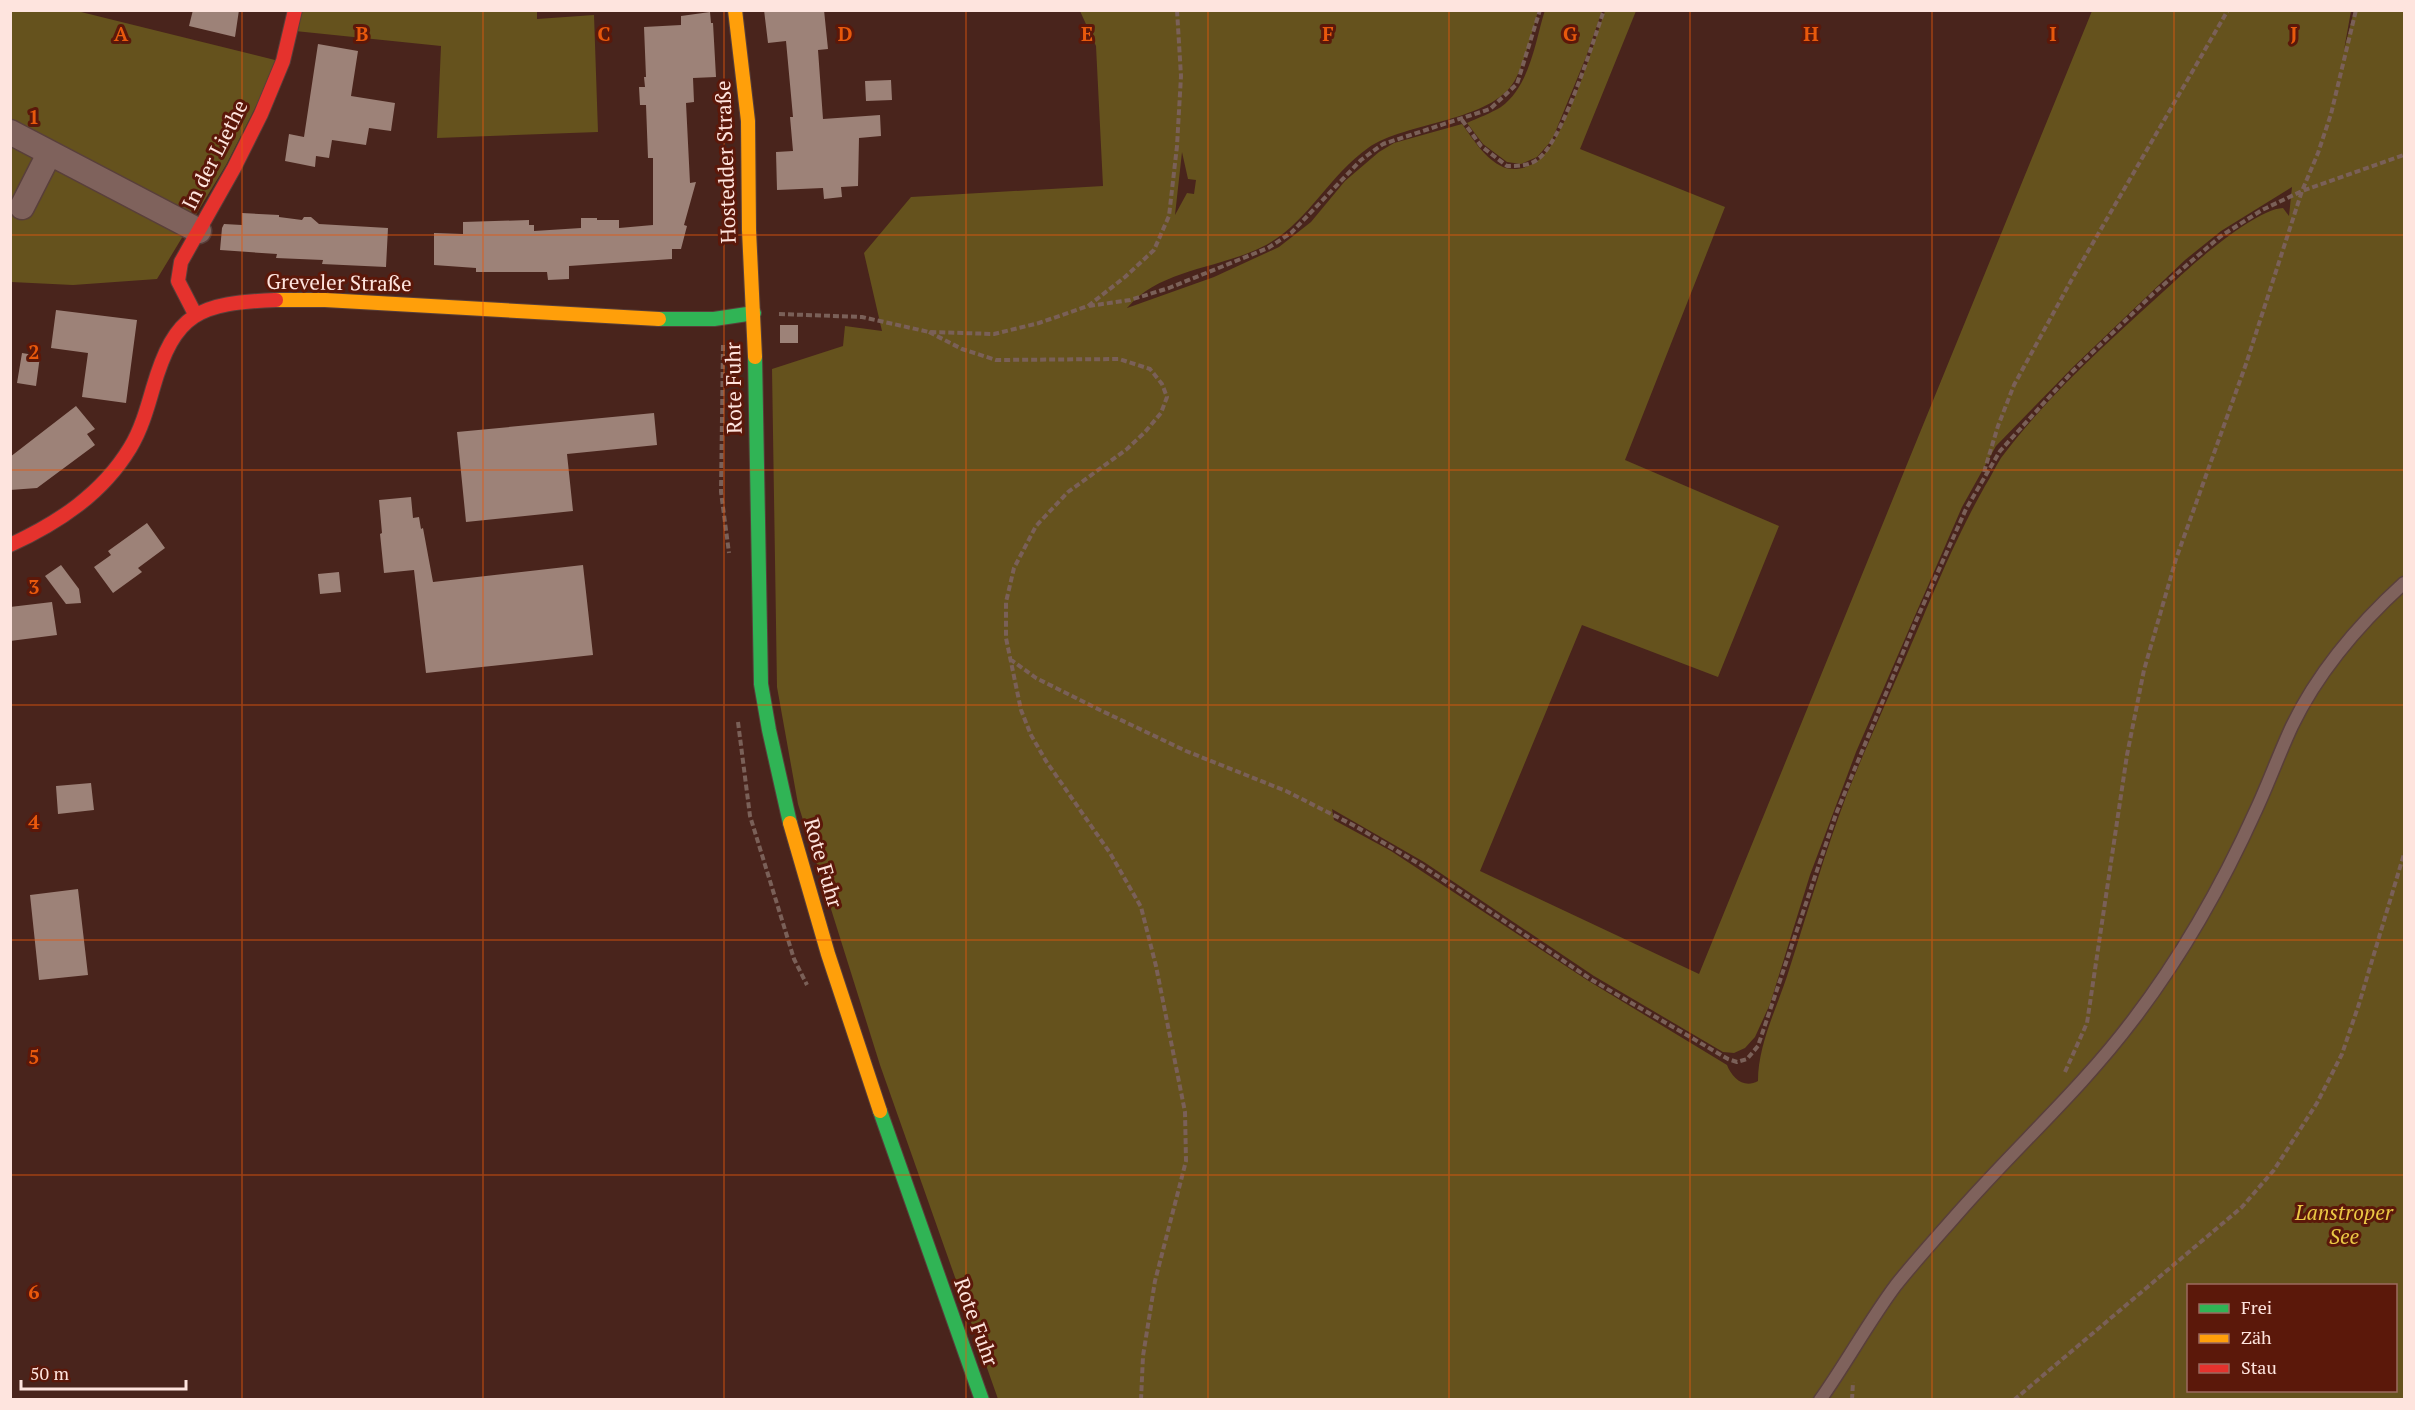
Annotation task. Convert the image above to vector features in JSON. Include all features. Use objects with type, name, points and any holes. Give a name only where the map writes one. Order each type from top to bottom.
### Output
[{"type":"main road","name":"In der Liethe","points":[[195,314],[178,281],[181,262],[234,168],[266,103],[283,61],[295,10]]},
{"type":"main road","name":"Hostedder Straße","points":[[735,10],[748,121],[749,230],[754,313]]},
{"type":"main road","name":"Greveler Straße","points":[[10,545],[50,526],[80,505],[105,482],[124,457],[141,427],[157,373],[175,331],[195,314],[237,303],[298,298],[643,318],[726,320],[754,313]]},
{"type":"main road","name":"Rote Fuhr","points":[[754,313],[761,684],[778,779],[799,860],[846,1010],[896,1161],[982,1400]]},
{"type":"street","points":[[10,132],[199,231]]},
{"type":"street","points":[[22,207],[49,154]]},
{"type":"lane","points":[[1820,1400],[1896,1286],[1960,1210],[2058,1108],[2134,1020],[2181,949],[2214,892],[2256,811],[2293,724],[2329,665],[2373,611],[2404,583]]},
{"type":"path","points":[[1088,306],[1125,277],[1154,250],[1169,216],[1177,146],[1181,76],[1177,10]]},
{"type":"path","points":[[754,313],[862,317],[929,332],[994,334],[1040,323],[1088,306],[1130,300],[1169,288],[1268,248],[1291,233],[1361,160],[1383,144],[1491,110],[1517,84],[1540,10]]},
{"type":"path","points":[[1462,120],[1482,146],[1507,166],[1522,165],[1538,159],[1553,141],[1563,120],[1604,10]]},
{"type":"path","points":[[1982,478],[2014,385],[2072,279],[2228,10]]},
{"type":"path","points":[[2058,1108],[2053,1100],[2087,1023],[2127,755],[2144,670],[2176,559],[2253,342],[2302,191],[2331,114],[2356,10]]},
{"type":"path","points":[[1010,659],[1036,678],[1100,710],[1186,751],[1286,791],[1355,826],[1421,865],[1592,980],[1728,1059],[1737,1062],[1747,1059],[1758,1046],[1836,814],[1916,621],[1966,509],[1982,478],[2000,451],[2072,372],[2187,263],[2221,236],[2262,210],[2302,191],[2404,155]]},
{"type":"path","points":[[929,332],[962,349],[996,360],[1119,359],[1150,369],[1162,384],[1167,397],[1161,413],[1145,432],[1127,449],[1068,492],[1036,526],[1014,568],[1006,602],[1006,638],[1022,710],[1031,735],[1110,853],[1141,907],[1156,966],[1185,1112],[1186,1161],[1155,1281],[1143,1356],[1141,1400]]},
{"type":"path","points":[[2014,1400],[2242,1207],[2274,1170],[2317,1103],[2342,1054],[2404,854]]},
{"type":"path","points":[[1852,1400],[1853,1378]]},
{"type":"green space","points":[[537,10],[537,19],[594,15],[598,132],[437,138],[441,46],[295,31],[299,11]]},
{"type":"green space","points":[[1545,10],[1602,11],[1552,140],[1537,157],[1521,164],[1507,162],[1483,144],[1467,123],[1501,107],[1519,87],[1530,63]]},
{"type":"green space","points":[[10,11],[77,11],[279,61],[226,165],[157,279],[73,285],[11,282]]},
{"type":"green space","name":"Lanstroper See","points":[[1080,11],[1538,11],[1518,74],[1504,94],[1488,105],[1469,113],[1404,132],[1368,148],[1341,172],[1305,213],[1278,238],[1245,254],[1173,277],[1140,295],[1127,308],[1214,277],[1279,247],[1311,222],[1345,181],[1379,152],[1394,143],[1462,124],[1480,148],[1503,167],[1523,168],[1533,164],[1551,146],[1570,110],[1605,11],[1636,11],[1580,149],[1725,207],[1625,460],[1779,526],[1718,677],[1582,625],[1480,871],[1699,974],[2092,11],[2351,11],[2344,50],[2354,11],[2404,11],[2404,1399],[998,1399],[880,1065],[798,804],[777,687],[772,369],[843,346],[845,326],[882,331],[864,253],[911,197],[1103,186],[1096,46]],"holes":[[[1182,152],[1188,179],[1196,180],[1194,194],[1187,193],[1175,215]],[[2292,187],[2289,216],[2283,208],[2258,217],[2226,238],[2184,272],[2040,410],[2001,458],[1943,571],[1847,794],[1785,984],[1769,1025],[1761,1053],[1758,1081],[1748,1084],[1739,1081],[1727,1065],[1587,980],[1391,851],[1334,820],[1332,809],[1424,862],[1594,976],[1723,1052],[1734,1053],[1745,1048],[1755,1037],[1770,1004],[1810,875],[1856,752],[1962,507],[1996,446],[2074,366],[2185,260],[2221,231]]]},
{"type":"building","points":[[193,10],[239,10],[235,37],[189,26]]},
{"type":"building","points":[[764,10],[824,10],[828,49],[818,50],[823,119],[880,115],[881,136],[859,138],[858,186],[841,187],[842,197],[824,199],[823,188],[777,190],[776,152],[793,151],[790,117],[793,117],[786,41],[768,43]]},
{"type":"building","points":[[710,12],[711,23],[713,23],[716,77],[693,78],[694,102],[686,103],[690,183],[696,182],[684,225],[687,226],[681,249],[672,249],[672,259],[569,266],[569,279],[548,280],[547,272],[476,272],[476,268],[434,265],[434,233],[463,234],[463,222],[529,220],[529,225],[534,225],[534,231],[581,228],[581,218],[619,220],[619,228],[653,225],[653,158],[648,158],[646,105],[640,105],[639,87],[645,87],[644,77],[646,77],[644,27],[681,25],[681,16]]},
{"type":"building","points":[[318,44],[358,51],[351,96],[395,103],[391,131],[369,128],[366,145],[332,140],[329,158],[316,156],[315,167],[285,161],[289,134],[304,137]]},
{"type":"building","points":[[891,80],[892,100],[866,101],[865,81]]},
{"type":"building","points":[[242,213],[279,215],[279,217],[302,220],[304,217],[311,217],[319,224],[388,228],[386,267],[322,264],[323,260],[276,258],[277,254],[220,250],[224,224],[242,225]]},
{"type":"building","points":[[56,310],[137,320],[126,403],[82,397],[88,353],[51,348]]},
{"type":"building","points":[[780,325],[798,325],[798,343],[780,343]]},
{"type":"building","points":[[22,353],[40,356],[36,386],[17,383]]},
{"type":"building","points":[[76,406],[95,429],[87,434],[95,445],[37,488],[10,490],[10,457]]},
{"type":"building","points":[[654,413],[657,445],[567,454],[573,511],[466,522],[457,432]]},
{"type":"building","points":[[411,497],[413,518],[419,517],[421,529],[423,528],[433,582],[583,565],[593,655],[426,673],[414,570],[384,573],[380,534],[382,533],[379,500]]},
{"type":"building","points":[[147,523],[165,548],[138,568],[142,572],[113,593],[94,567],[111,555],[108,551]]},
{"type":"building","points":[[61,565],[79,589],[81,603],[66,604],[45,576]]},
{"type":"building","points":[[339,572],[341,592],[320,594],[318,574]]},
{"type":"building","points":[[52,602],[57,635],[10,641],[10,607]]},
{"type":"building","points":[[91,783],[94,810],[58,814],[56,786]]},
{"type":"building","points":[[78,889],[88,975],[39,980],[30,895]]},
{"type":"traffic: fast","points":[[659,319],[714,319],[754,313]]},
{"type":"traffic: fast","points":[[755,357],[761,684],[790,823]]},
{"type":"traffic: fast","points":[[880,1111],[982,1400]]},
{"type":"traffic: slow","points":[[735,10],[748,121],[749,230],[755,357]]},
{"type":"traffic: slow","points":[[276,300],[325,300],[659,319]]},
{"type":"traffic: slow","points":[[790,823],[828,954],[880,1111]]},
{"type":"traffic: jam","points":[[195,314],[178,281],[181,262],[234,168],[261,114],[283,61],[295,10]]},
{"type":"traffic: jam","points":[[10,545],[62,517],[92,493],[119,464],[137,434],[161,363],[181,328],[194,317],[209,309],[227,304],[276,300]]}]
